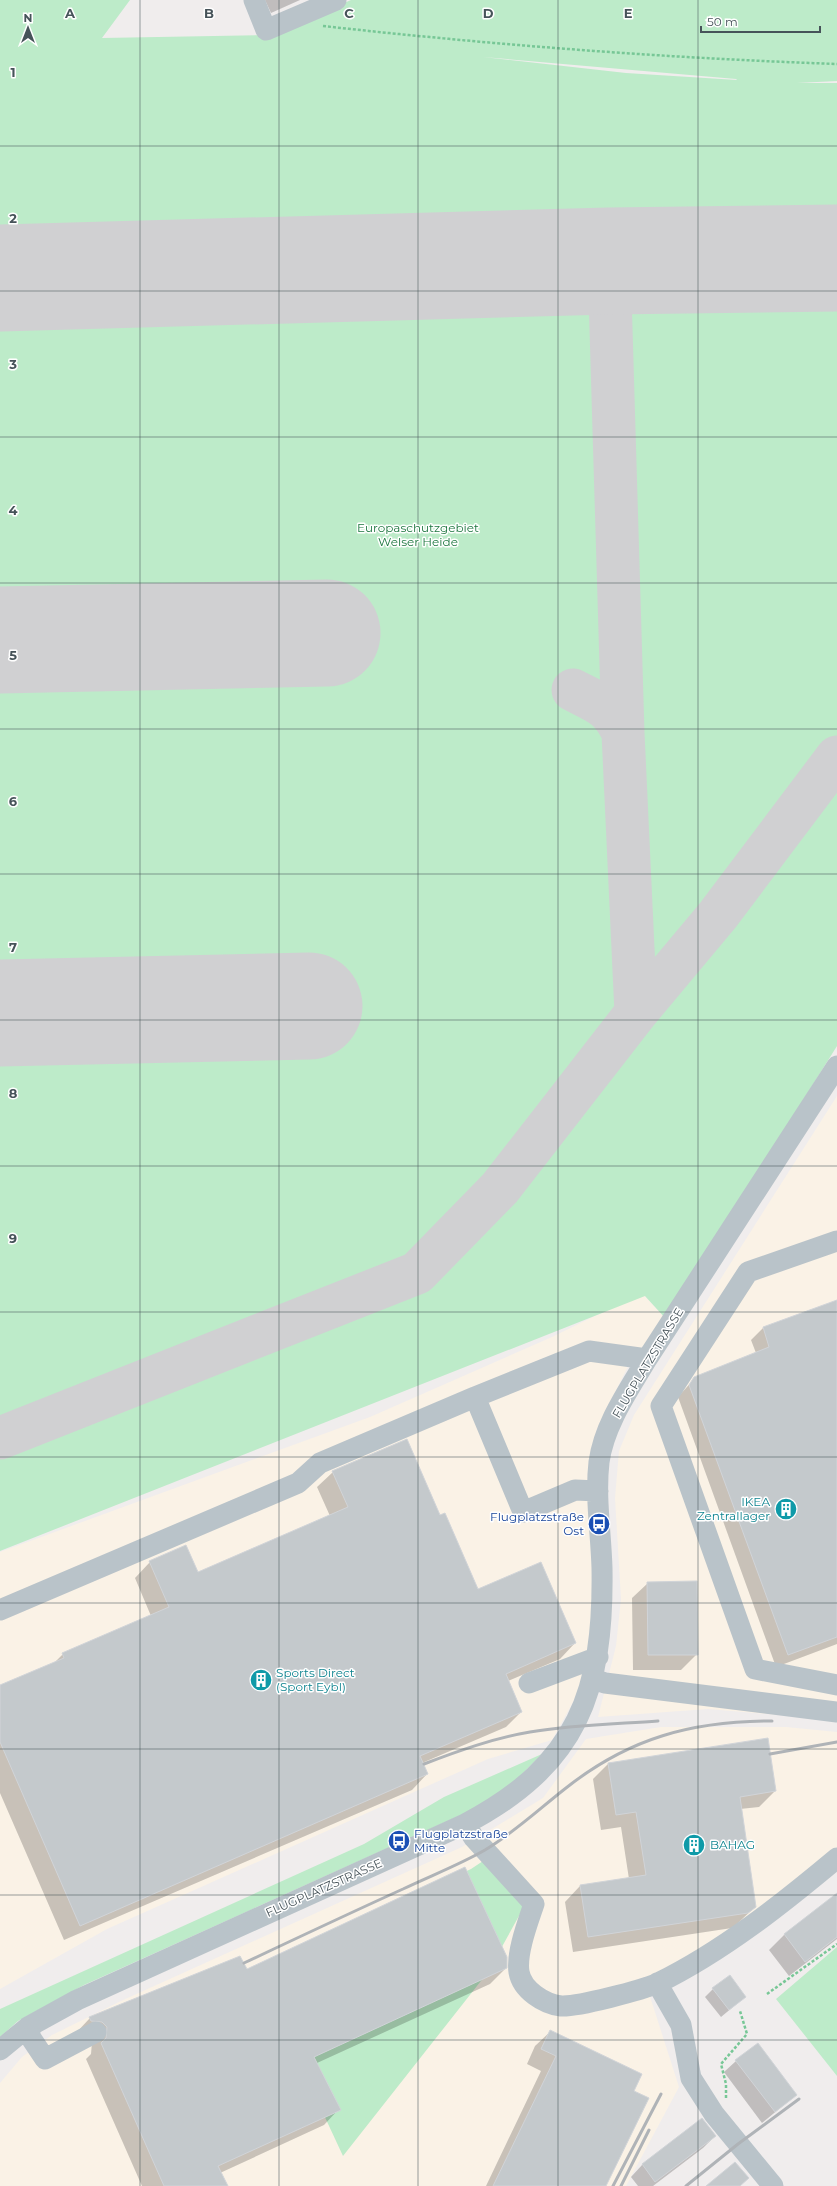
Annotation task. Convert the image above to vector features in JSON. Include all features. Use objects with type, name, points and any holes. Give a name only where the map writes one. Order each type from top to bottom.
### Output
[{"type":"street","points":[[254,0],[266,30],[336,0]]},
{"type":"street","name":"FLUGPLATZSTRASSE","points":[[0,2050],[28,2027],[77,2000],[465,1824],[494,1809],[520,1791],[542,1770],[568,1737],[580,1713],[593,1679],[598,1656],[602,1604],[598,1491],[599,1462],[606,1434],[621,1401],[647,1359],[837,1066]]},
{"type":"street","points":[[837,1240],[748,1272],[661,1406],[755,1669],[837,1685]]},
{"type":"street","points":[[0,1610],[298,1483],[320,1463],[475,1397],[589,1351],[647,1359]]},
{"type":"street","points":[[475,1397],[523,1512],[575,1490],[598,1491]]},
{"type":"street","points":[[529,1683],[598,1656]]},
{"type":"street","points":[[593,1679],[605,1683],[837,1712]]},
{"type":"street","points":[[465,1824],[474,1838],[534,1904],[522,1939],[519,1972],[527,1988],[540,1999],[562,2006],[609,1998],[657,1983],[737,1936],[837,1858]]},
{"type":"street","points":[[657,1983],[680,2025],[691,2078],[714,2114],[773,2186]]},
{"type":"street","points":[[28,2027],[31,2038],[45,2059],[96,2032]]},
{"type":"path","points":[[316,25],[393,34],[687,58],[837,64]]},
{"type":"path","points":[[766,1994],[837,1944]]},
{"type":"path","points":[[714,2114],[726,2102],[726,2084],[721,2064],[747,2034],[740,2011]]},
{"type":"shaded area","points":[[837,1096],[837,1720],[708,1709],[598,1717],[616,1646],[621,1599],[615,1498],[619,1451],[634,1415]]},
{"type":"shaded area","points":[[642,1293],[666,1319],[631,1360],[596,1431],[594,1601],[584,1682],[552,1740],[488,1759],[107,1929],[0,1989],[0,1552],[370,1417],[552,1337]]},
{"type":"shaded area","points":[[661,1727],[786,1727],[837,1732],[837,1848],[717,1943],[645,1981],[679,2087],[626,2186],[0,2186],[0,2083],[22,2057],[52,2035],[121,2001],[462,1847],[543,1798],[586,1739]]},
{"type":"green space","name":"Europaschutzgebiet Welser Heide","points":[[0,0],[130,0],[102,38],[271,35],[351,0],[837,0],[837,81],[797,83],[837,83],[837,1046],[666,1319],[645,1296],[0,1551]],"holes":[[[483,57],[737,80],[626,73]]]},
{"type":"green space","points":[[542,1754],[516,1780],[483,1805],[84,1985],[18,2021],[0,2037],[0,2009],[364,1844],[444,1797]]},
{"type":"green space","points":[[486,1859],[525,1905],[488,1972],[343,2156],[256,1969],[471,1869]]},
{"type":"green space","points":[[837,1947],[837,2076],[776,1999]]},
{"type":"building","name":"IKEA Zentrallager","points":[[837,1300],[837,1637],[788,1655],[689,1385],[694,1377],[769,1347],[763,1327]]},
{"type":"building","name":"Sports Direct (Sport Eybl)","points":[[407,1439],[440,1515],[445,1513],[478,1589],[541,1562],[576,1643],[506,1674],[522,1712],[420,1756],[428,1774],[80,1926],[0,1742],[0,1685],[64,1658],[62,1653],[169,1607],[149,1561],[186,1545],[198,1572],[348,1507],[332,1471]]},
{"type":"building","points":[[697,1581],[698,1655],[648,1655],[647,1582]]},
{"type":"building","name":"BAHAG","points":[[768,1738],[776,1791],[740,1797],[756,1907],[748,1913],[588,1937],[580,1885],[646,1875],[636,1812],[616,1815],[608,1763]]},
{"type":"building","points":[[465,1867],[507,1957],[507,1968],[314,2057],[341,2110],[218,2166],[228,2186],[164,2186],[101,2043],[106,2038],[107,2027],[102,2022],[91,2021],[89,2017],[240,1956],[247,1969]]},
{"type":"building","points":[[837,1893],[837,1937],[805,1962],[784,1934]]},
{"type":"building","points":[[730,1975],[746,1997],[729,2010],[712,1988]]},
{"type":"building","points":[[550,2030],[642,2074],[634,2091],[649,2098],[606,2186],[493,2186],[556,2056],[541,2049]]},
{"type":"building","points":[[758,2043],[797,2095],[775,2112],[735,2060]]},
{"type":"building","points":[[702,2118],[716,2136],[655,2182],[642,2164]]},
{"type":"building","points":[[735,2162],[749,2178],[740,2186],[706,2186]]},
{"type":"taxiway","points":[[0,1438],[417,1273],[500,1188],[636,1013],[623,733],[609,261]]},
{"type":"taxiway","points":[[573,690],[603,706],[614,717],[623,733]]},
{"type":"taxiway","points":[[636,1013],[718,915],[837,757]]},
{"type":"runway","points":[[0,278],[609,261],[837,258]]},
{"type":"runway","points":[[0,640],[327,633]]},
{"type":"runway","points":[[0,1013],[309,1006]]},
{"type":"railway","points":[[424,1764],[490,1741],[530,1732],[578,1726],[658,1721]]},
{"type":"railway","points":[[244,1963],[455,1866],[485,1850],[517,1828],[566,1788],[614,1756],[638,1745],[688,1729],[715,1724],[772,1721]]},
{"type":"railway","points":[[770,1754],[837,1742]]},
{"type":"railway","points":[[613,2186],[661,2094]]},
{"type":"railway","points":[[686,2186],[738,2144],[799,2099]]},
{"type":"railway","points":[[621,2186],[649,2130]]},
{"type":"place","name":"IKEA Zentrallager","points":[[786,1509]]},
{"type":"place","name":"Flugplatzstraße Ost","points":[[599,1524]]},
{"type":"place","name":"Sports Direct (Sport Eybl)","points":[[261,1680]]},
{"type":"place","name":"Flugplatzstraße Mitte","points":[[399,1841]]},
{"type":"place","name":"BAHAG","points":[[694,1845]]}]
